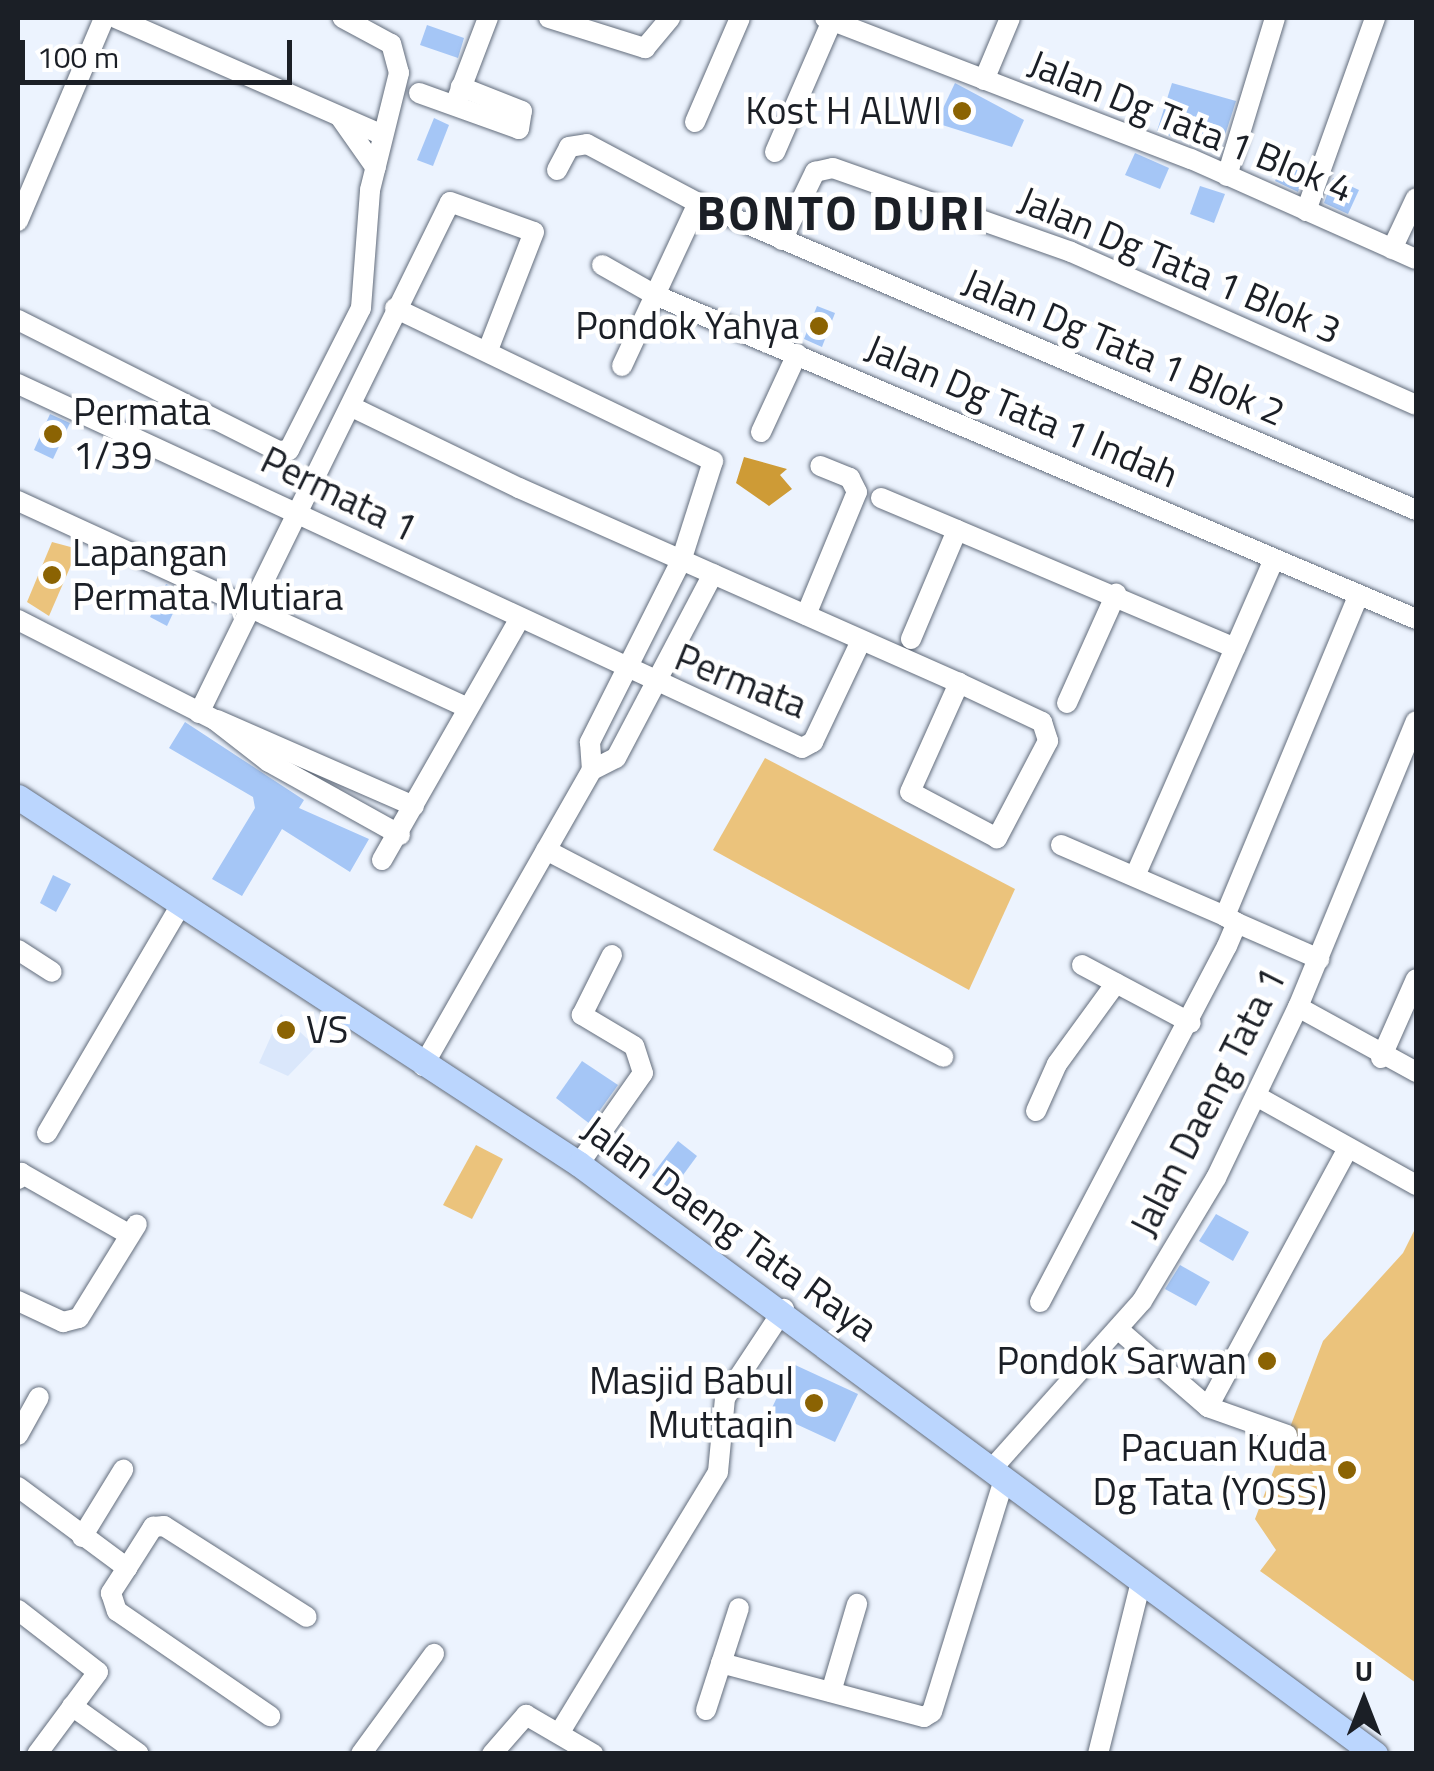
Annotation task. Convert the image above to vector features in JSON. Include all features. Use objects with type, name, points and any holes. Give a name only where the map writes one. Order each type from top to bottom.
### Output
[{"type":"main road","name":"Jalan Daeng Tata Raya","points":[[18,797],[422,1066],[580,1164],[784,1308],[996,1476],[1142,1578],[1375,1754]]},
{"type":"street","points":[[18,220],[104,18]]},
{"type":"street","points":[[116,18],[382,135]]},
{"type":"street","points":[[18,320],[287,452],[361,308],[376,168],[399,73],[396,51],[344,18]]},
{"type":"street","points":[[419,94],[458,96],[488,18]]},
{"type":"street","points":[[549,18],[645,48],[670,18]]},
{"type":"street","points":[[695,122],[740,18]]},
{"type":"street","points":[[984,80],[1010,18]]},
{"type":"street","points":[[1227,176],[1274,18]]},
{"type":"street","points":[[1306,211],[1375,18]]},
{"type":"street","points":[[774,152],[829,19]]},
{"type":"street","name":"Jalan Dg Tata 1 Blok 4","points":[[829,19],[1227,176],[1416,259]]},
{"type":"street","points":[[340,116],[376,168]]},
{"type":"street","name":"Jalan Dg Tata 1 Blok 2","points":[[557,170],[570,147],[587,144],[698,203],[1416,510]]},
{"type":"street","name":"Jalan Dg Tata 1 Blok 3","points":[[782,240],[815,172],[832,168],[1072,252],[1416,405]]},
{"type":"street","points":[[1392,249],[1416,198]]},
{"type":"street","points":[[203,714],[352,407],[395,308],[450,202],[534,232],[488,350],[395,308]]},
{"type":"street","points":[[622,366],[698,203]]},
{"type":"street","name":"Jalan Dg Tata 1 Indah","points":[[602,265],[655,295],[1416,619]]},
{"type":"street","name":"Permata","points":[[488,350],[709,454],[712,469],[681,561],[628,671],[808,747],[861,641]]},
{"type":"street","points":[[761,432],[797,354]]},
{"type":"street","name":"Permata 1","points":[[18,384],[299,512],[628,671]]},
{"type":"street","points":[[352,407],[681,561],[959,683],[1048,732],[996,838],[910,792],[959,683]]},
{"type":"street","points":[[806,615],[857,492],[850,478],[820,466]]},
{"type":"street","points":[[880,498],[1116,594],[1234,648]]},
{"type":"street","points":[[18,500],[468,708]]},
{"type":"street","points":[[911,639],[957,530]]},
{"type":"street","points":[[1135,876],[1273,561]]},
{"type":"street","points":[[422,1066],[592,770],[616,758],[713,574]]},
{"type":"street","points":[[1067,703],[1116,594]]},
{"type":"street","points":[[1040,1302],[1191,1023],[1358,596]]},
{"type":"street","points":[[18,620],[203,714],[414,806]]},
{"type":"street","points":[[382,860],[400,835],[519,620]]},
{"type":"street","points":[[592,770],[590,742],[628,671]]},
{"type":"street","points":[[203,714],[254,752],[400,835]]},
{"type":"street","name":"Jalan Daeng Tata 1","points":[[996,1476],[1118,1330],[1174,1251],[1258,1098],[1416,721]]},
{"type":"street","points":[[1060,845],[1319,959]]},
{"type":"street","points":[[546,850],[943,1057]]},
{"type":"street","points":[[46,1133],[181,905]]},
{"type":"street","points":[[18,950],[52,972]]},
{"type":"street","points":[[580,1164],[643,1073],[634,1046],[582,1014],[612,954]]},
{"type":"street","points":[[1082,964],[1191,1023]]},
{"type":"street","points":[[1380,1058],[1416,980]]},
{"type":"street","points":[[1036,1111],[1057,1064],[1116,982]]},
{"type":"street","points":[[1298,1007],[1380,1058],[1416,1072]]},
{"type":"street","points":[[1258,1098],[1416,1185]]},
{"type":"street","points":[[1208,1406],[1347,1150]]},
{"type":"street","points":[[18,1179],[21,1173],[133,1229],[79,1318],[64,1322],[18,1300]]},
{"type":"street","points":[[560,1732],[718,1472],[725,1398],[784,1308]]},
{"type":"street","points":[[1118,1330],[1208,1406],[1288,1435]]},
{"type":"street","points":[[18,1436],[39,1398]]},
{"type":"street","points":[[82,1537],[123,1470]]},
{"type":"street","points":[[721,1663],[924,1716],[932,1712],[996,1476]]},
{"type":"street","points":[[18,1486],[127,1568]]},
{"type":"street","points":[[270,1716],[116,1611],[111,1593],[152,1527],[164,1526],[307,1616]]},
{"type":"street","points":[[1098,1754],[1142,1578]]},
{"type":"street","points":[[831,1692],[857,1604]]},
{"type":"street","points":[[706,1710],[738,1608]]},
{"type":"street","points":[[18,1610],[98,1672],[37,1754]]},
{"type":"street","points":[[360,1754],[434,1654]]},
{"type":"street","points":[[72,1706],[138,1754]]},
{"type":"street","points":[[492,1754],[526,1715],[593,1754]]},
{"type":"shaded area","points":[[744,457],[787,469],[780,475],[792,489],[769,506],[736,483]]},
{"type":"shaded area","name":"Lapangan Permata Mutiara","points":[[52,542],[78,549],[49,616],[27,602]]},
{"type":"shaded area","points":[[765,758],[1015,889],[969,990],[713,850]]},
{"type":"shaded area","name":"VS","points":[[281,1014],[316,1047],[288,1076],[259,1063]]},
{"type":"shaded area","points":[[476,1145],[503,1159],[472,1219],[443,1205]]},
{"type":"shaded area","name":"Pacuan Kuda Dg Tata (YOSS)","points":[[1416,1227],[1416,1683],[1260,1571],[1276,1550],[1255,1519],[1323,1341],[1403,1253]]},
{"type":"building","points":[[427,25],[464,38],[458,58],[420,45]]},
{"type":"building","points":[[955,83],[1024,120],[1012,147],[936,123]]},
{"type":"building","points":[[1172,83],[1236,101],[1219,154],[1157,131]]},
{"type":"building","points":[[434,118],[449,125],[433,166],[417,160]]},
{"type":"building","points":[[1135,153],[1169,168],[1160,189],[1125,175]]},
{"type":"building","points":[[1284,162],[1305,172],[1298,192],[1275,181]]},
{"type":"building","points":[[1333,178],[1359,190],[1348,214],[1324,203]]},
{"type":"building","points":[[1200,186],[1225,194],[1214,223],[1190,214]]},
{"type":"building","name":"Pondok Yahya","points":[[817,306],[835,313],[822,347],[804,339]]},
{"type":"building","name":"Permata 1/39","points":[[50,414],[70,423],[53,459],[34,450]]},
{"type":"building","points":[[166,584],[183,592],[167,626],[150,617]]},
{"type":"building","points":[[185,722],[304,800],[299,808],[369,839],[350,872],[282,829],[242,896],[212,879],[255,808],[253,797],[169,748]]},
{"type":"building","points":[[53,875],[71,884],[56,912],[40,903]]},
{"type":"building","points":[[582,1061],[618,1085],[590,1124],[556,1098]]},
{"type":"building","points":[[678,1141],[697,1156],[672,1190],[652,1175]]},
{"type":"building","points":[[1216,1214],[1249,1232],[1233,1261],[1199,1241]]},
{"type":"building","points":[[1180,1265],[1210,1282],[1196,1306],[1165,1289]]},
{"type":"building","name":"Masjid Babul Muttaqin","points":[[793,1364],[858,1394],[835,1442],[770,1412]]},
{"type":"place","name":"Kost H ALWI","points":[[962,111]]},
{"type":"place","name":"Pondok Yahya","points":[[819,326]]},
{"type":"place","name":"Permata 1/39","points":[[53,434]]},
{"type":"place","name":"Lapangan Permata Mutiara","points":[[52,575]]},
{"type":"place","name":"VS","points":[[286,1030]]},
{"type":"place","name":"Pondok Sarwan","points":[[1267,1361]]},
{"type":"place","name":"Masjid Babul Muttaqin","points":[[814,1403]]},
{"type":"place","name":"Pacuan Kuda Dg Tata (YOSS)","points":[[1347,1470]]},
{"type":"district","name":"BONTO DURI","points":[[842,213]]}]
